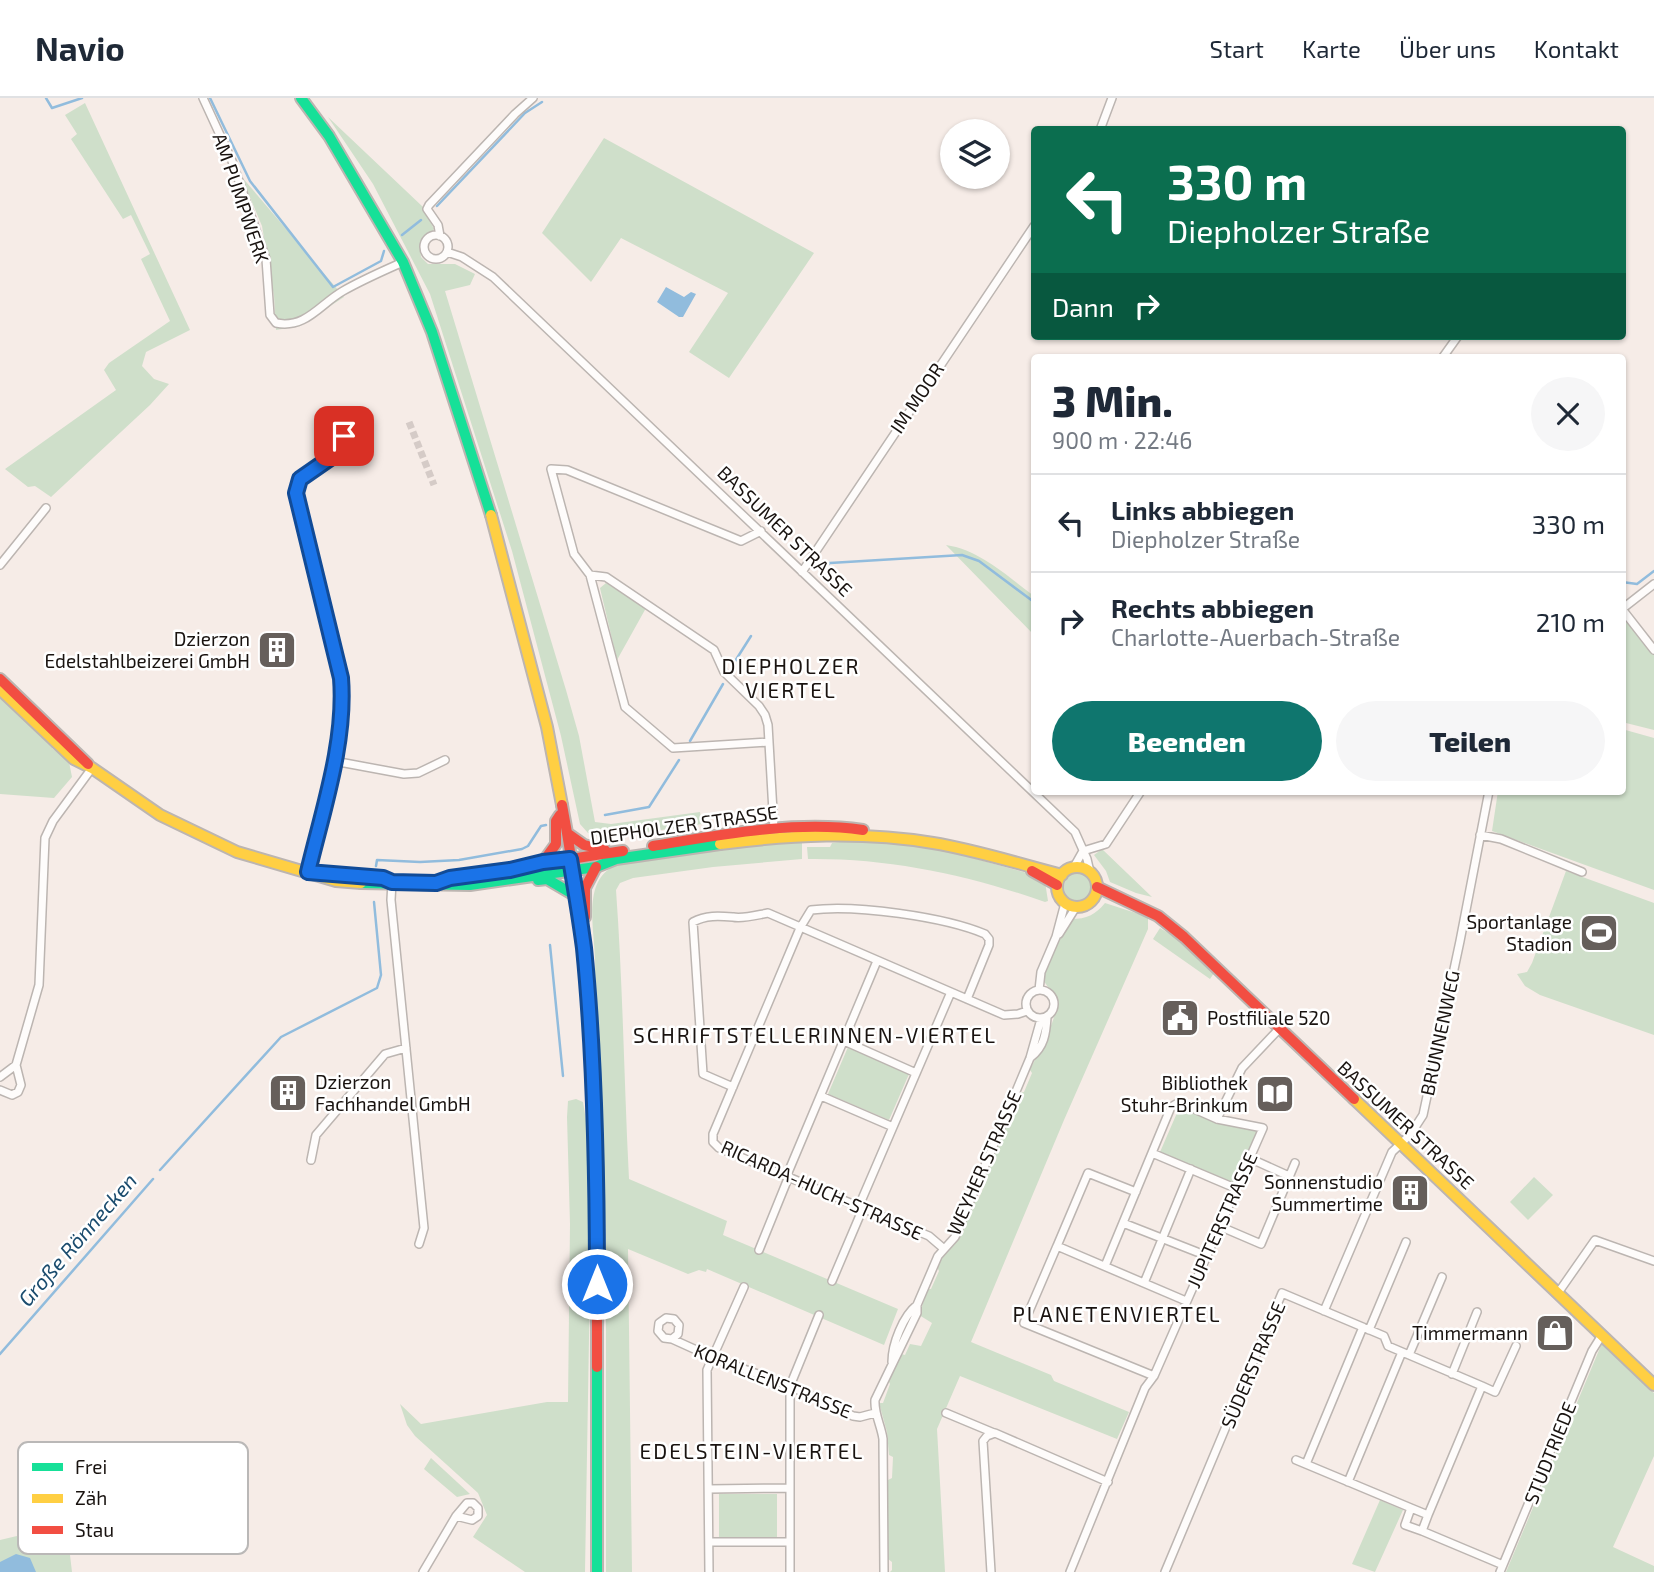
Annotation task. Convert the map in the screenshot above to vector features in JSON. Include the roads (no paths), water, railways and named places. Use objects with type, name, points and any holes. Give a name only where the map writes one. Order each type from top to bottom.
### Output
[{"type":"street","name":"AM PUMPWERK","points":[[203,98],[232,161],[266,259],[270,315],[276,323],[299,322],[341,292],[403,262]]},
{"type":"street","points":[[301,98],[329,136],[403,262],[432,332],[495,526],[547,727],[567,833],[583,946],[590,1026],[595,1143],[597,1572]]},
{"type":"street","points":[[440,236],[432,236],[424,244],[425,252],[434,260],[443,258],[448,244],[440,236],[438,225],[427,209],[429,205],[533,98]]},
{"type":"street","points":[[1102,126],[1112,98]]},
{"type":"street","name":"IM MOOR","points":[[802,572],[1031,230]]},
{"type":"street","name":"BASSUMER STRASSE","points":[[447,253],[463,257],[493,277],[1031,790]]},
{"type":"street","points":[[308,872],[334,761],[343,704],[341,678],[296,493],[300,479],[336,454],[344,436]]},
{"type":"street","points":[[761,531],[741,541],[567,470],[551,469],[574,554],[590,575],[625,707],[673,748],[769,742]]},
{"type":"street","points":[[0,565],[46,509]]},
{"type":"street","points":[[590,575],[606,577],[714,650],[729,679],[765,715],[774,829]]},
{"type":"street","points":[[1626,606],[1654,584]]},
{"type":"street","points":[[1626,614],[1654,650]]},
{"type":"street","name":"DIEPHOLZER STRASSE","points":[[0,679],[92,768]]},
{"type":"street","name":"DIEPHOLZER STRASSE","points":[[0,689],[74,759],[92,768],[160,815],[237,852],[308,872],[383,878],[392,882],[436,883],[451,887],[528,876],[614,853],[726,834],[774,829],[843,828],[948,846],[1027,867],[1060,880]]},
{"type":"street","points":[[334,761],[404,774],[418,773],[445,760]]},
{"type":"street","points":[[0,1090],[12,1095],[18,1092],[21,1085],[16,1065],[39,985],[45,838],[53,821],[92,768]]},
{"type":"street","name":"BASSUMER STRASSE","points":[[1036,795],[1075,832],[1090,872]]},
{"type":"street","points":[[1074,867],[1090,872],[1096,893],[1086,905],[1076,907],[1060,898],[1060,880],[1074,867],[1083,851],[1106,844],[1138,795]]},
{"type":"street","name":"BRUNNENWEG","points":[[1401,1143],[1419,1124],[1423,1115],[1488,795]]},
{"type":"street","points":[[543,862],[556,845],[556,821],[563,812]]},
{"type":"street","points":[[567,833],[591,848],[614,853]]},
{"type":"street","name":"DIEPHOLZER STRASSE","points":[[436,883],[450,878],[510,870],[543,862],[596,867],[616,859],[775,837],[827,835],[896,838]]},
{"type":"street","points":[[1480,835],[1501,839],[1583,872]]},
{"type":"street","points":[[583,946],[585,888],[596,867]]},
{"type":"street","points":[[528,876],[547,879],[576,896]]},
{"type":"street","points":[[392,882],[391,900],[424,1227],[419,1244]]},
{"type":"street","name":"BASSUMER STRASSE","points":[[1096,893],[1145,909],[1165,920],[1654,1385]]},
{"type":"street","points":[[1044,1018],[1034,1018],[1027,1011],[1026,999],[1039,990],[1041,972],[1056,937],[1065,903]]},
{"type":"street","points":[[1056,937],[1076,907]]},
{"type":"street","points":[[800,928],[807,914],[818,909],[878,911],[925,918],[982,932],[989,939],[989,945],[967,999]]},
{"type":"street","points":[[733,1087],[703,1074],[693,922],[724,914],[733,918],[768,913],[1004,1015],[1027,1011]]},
{"type":"street","name":"RICARDA-HUCH-STRASSE","points":[[800,928],[713,1134],[713,1142],[719,1147],[929,1236],[943,1248]]},
{"type":"street","points":[[759,1250],[877,961]]},
{"type":"street","name":"WEYHER STRASSE","points":[[874,1413],[875,1400],[910,1310],[917,1305],[938,1256],[955,1237],[1044,1018],[1052,1012],[1054,1002],[1047,992],[1039,990]]},
{"type":"street","points":[[832,1281],[893,1127],[951,992]]},
{"type":"street","points":[[1105,1266],[1171,1107],[1183,1104],[1217,1119],[1242,1068],[1279,1029]]},
{"type":"street","points":[[844,1041],[916,1073]]},
{"type":"street","points":[[311,1160],[316,1135],[385,1054],[406,1048]]},
{"type":"street","points":[[0,1077],[16,1065]]},
{"type":"street","points":[[821,1096],[893,1127]]},
{"type":"street","name":"JUPITERSTRASSE","points":[[1070,1572],[1145,1388],[1154,1376],[1263,1128],[1217,1119]]},
{"type":"street","points":[[1401,1143],[1386,1164],[1324,1311],[1384,1336],[1388,1346],[1495,1392],[1516,1346]]},
{"type":"street","points":[[1152,1153],[1235,1188]]},
{"type":"street","points":[[1249,1158],[1289,1176]]},
{"type":"street","points":[[1219,1226],[1261,1244],[1295,1163]]},
{"type":"street","points":[[1144,1283],[1191,1169]]},
{"type":"street","points":[[1136,1192],[1088,1173],[1024,1323],[1154,1376]]},
{"type":"street","points":[[1123,1223],[1197,1252]]},
{"type":"street","points":[[1558,1293],[1595,1240],[1654,1261]]},
{"type":"street","points":[[1306,1464],[1406,1242]]},
{"type":"street","points":[[1057,1246],[1186,1301]]},
{"type":"street","points":[[1348,1482],[1442,1277]]},
{"type":"street","points":[[709,1572],[708,1370],[744,1287]]},
{"type":"street","name":"SÜDERSTRASSE","points":[[1165,1572],[1282,1293],[1324,1311]]},
{"type":"street","points":[[1452,1374],[1477,1312]]},
{"type":"street","points":[[790,1572],[790,1385],[819,1315]]},
{"type":"street","name":"STUDTRIEDE","points":[[1502,1569],[1592,1351],[1602,1335]]},
{"type":"street","name":"KORALLENSTRASSE","points":[[672,1339],[714,1358],[790,1385],[853,1416],[874,1413]]},
{"type":"street","points":[[1422,1531],[1482,1387]]},
{"type":"street","points":[[874,1413],[881,1426],[883,1439],[884,1572]]},
{"type":"street","points":[[946,1413],[1108,1482]]},
{"type":"street","points":[[991,1572],[983,1441],[995,1433]]},
{"type":"street","points":[[1296,1460],[1428,1515]]},
{"type":"street","points":[[709,1489],[789,1488]]},
{"type":"street","points":[[1411,1508],[1405,1525],[1502,1569]]},
{"type":"street","points":[[423,1572],[456,1516]]},
{"type":"street","points":[[709,1542],[790,1542]]},
{"type":"water","points":[[666,287],[684,297],[691,292],[696,294],[683,317],[657,302]]},
{"type":"water","points":[[16,1554],[30,1558],[36,1572],[0,1572],[0,1562]]},
{"type":"waterway","points":[[46,98],[52,108],[82,98]]},
{"type":"waterway","points":[[210,98],[250,181],[333,287],[381,261],[384,251]]},
{"type":"waterway","points":[[437,206],[525,113],[542,102]]},
{"type":"waterway","points":[[402,235],[421,220]]},
{"type":"waterway","name":"Große Rönnecken","points":[[818,568],[830,563],[962,555],[979,561],[1031,600]]},
{"type":"waterway","name":"Große Rönnecken","points":[[1626,583],[1637,584],[1654,571]]},
{"type":"waterway","name":"Große Rönnecken","points":[[732,666],[751,636]]},
{"type":"waterway","name":"Große Rönnecken","points":[[690,741],[723,684]]},
{"type":"waterway","name":"Große Rönnecken","points":[[605,815],[649,807],[679,760]]},
{"type":"waterway","name":"Große Rönnecken","points":[[376,866],[377,860],[459,860],[522,849],[528,846],[541,826],[546,825]]},
{"type":"waterway","name":"Große Rönnecken","points":[[160,1170],[281,1037],[377,988],[381,975],[374,902]]},
{"type":"waterway","points":[[550,945],[563,1076]]},
{"type":"waterway","name":"Große Rönnecken","points":[[0,1354],[153,1179]]},
{"type":"tunnel","points":[[409,422],[434,485]]},
{"type":"place","name":"Dzierzon Edelstahlbeizerei GmbH","points":[[277,650]]},
{"type":"place","name":"Sportanlage Stadion","points":[[1599,933]]},
{"type":"place","name":"Postfiliale 520","points":[[1180,1018]]},
{"type":"place","name":"Dzierzon Fachhandel GmbH","points":[[288,1093]]},
{"type":"place","name":"Bibliothek Stuhr-Brinkum","points":[[1275,1094]]},
{"type":"place","name":"Sonnenstudio Summertime","points":[[1410,1193]]},
{"type":"place","name":"Timmermann","points":[[1555,1333]]},
{"type":"district","name":"DIEPHOLZER VIERTEL","points":[[791,679]]},
{"type":"district","name":"SCHRIFTSTELLERINNEN-VIERTEL","points":[[815,1036]]},
{"type":"district","name":"PLANETENVIERTEL","points":[[1117,1315]]},
{"type":"district","name":"EDELSTEIN-VIERTEL","points":[[752,1452]]}]
